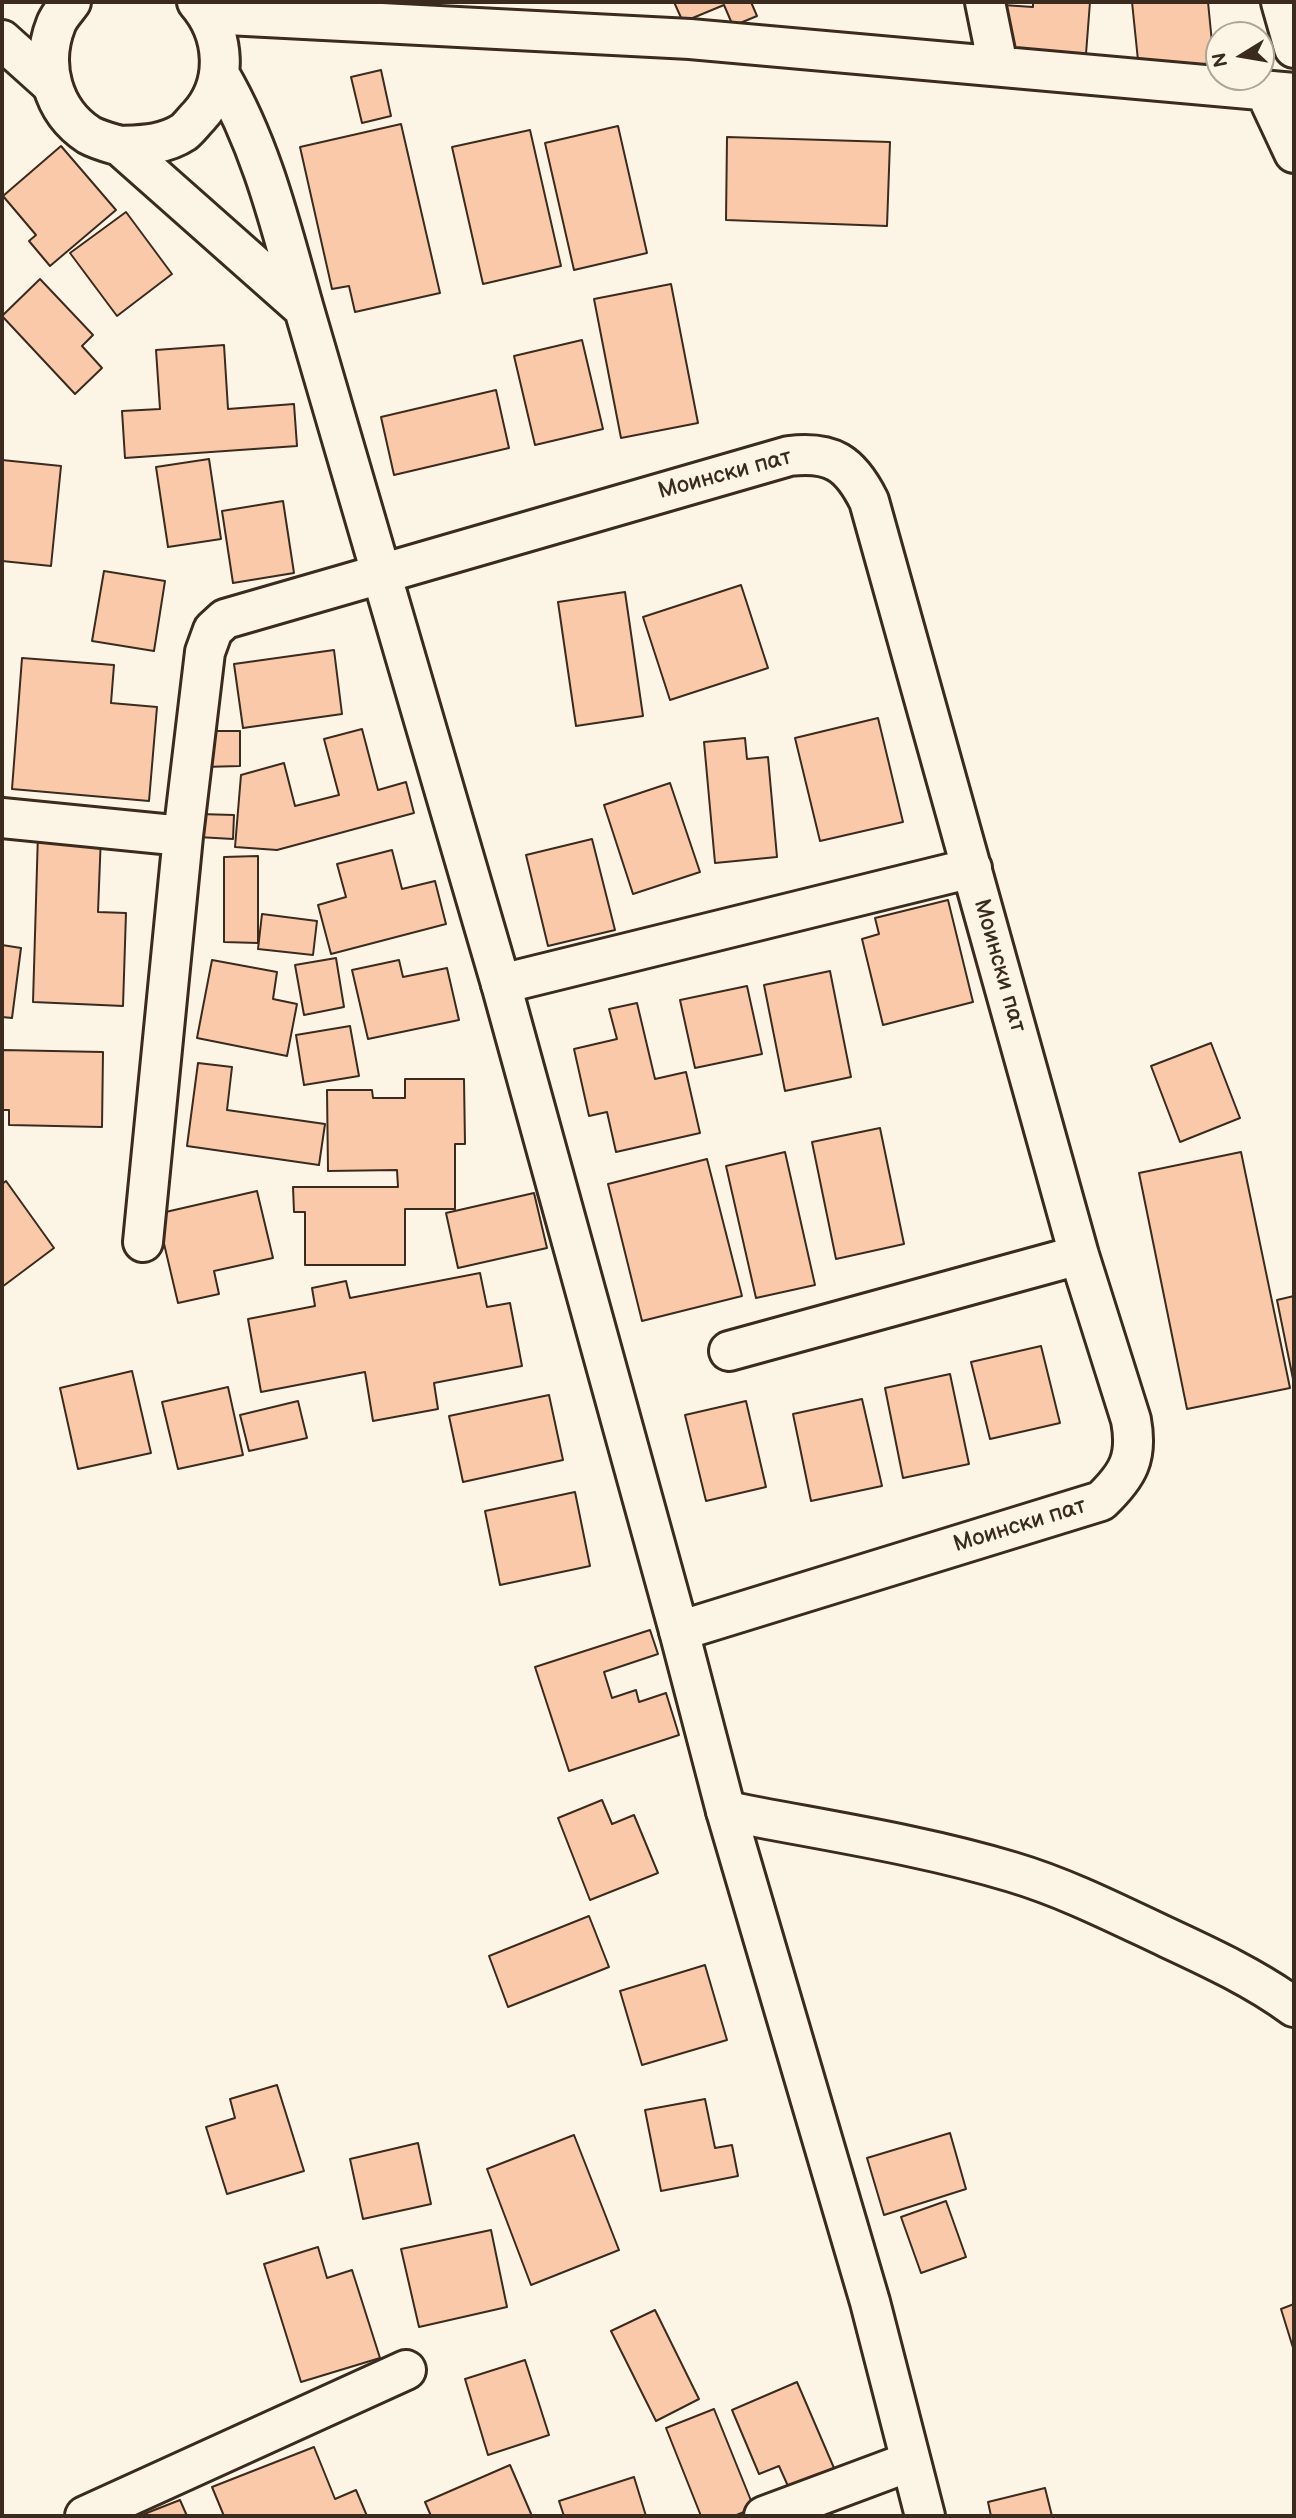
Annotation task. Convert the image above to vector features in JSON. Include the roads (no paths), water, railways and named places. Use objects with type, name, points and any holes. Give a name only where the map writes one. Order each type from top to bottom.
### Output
[{"type":"street","points":[[72,2],[57,22],[48,52],[51,84],[65,113],[90,135],[120,146],[304,309]]},
{"type":"street","points":[[985,2],[998,66]]},
{"type":"street","points":[[1281,2],[1294,48]]},
{"type":"street","points":[[120,146],[154,145],[185,131],[208,106],[220,75],[220,43],[202,8]]},
{"type":"street","points":[[202,8],[690,38],[1280,92],[1294,153]]},
{"type":"street","points":[[2,40],[51,84]]},
{"type":"street","points":[[220,75],[238,106],[253,141],[281,221],[304,309],[383,574],[501,984],[679,1630],[726,1811],[870,2302],[925,2516]]},
{"type":"street","name":"Моински пат","points":[[143,1242],[183,836],[205,652],[213,630],[225,619],[789,456],[808,453],[830,457],[848,468],[869,501],[1079,1255],[1131,1420],[1133,1455],[1127,1473],[1101,1501],[679,1630]]},
{"type":"street","points":[[2,818],[183,836]]},
{"type":"street","points":[[501,984],[972,868]]},
{"type":"street","points":[[729,1350],[1079,1255]]},
{"type":"street","points":[[726,1811],[958,1857],[1014,1872],[1089,1901],[1185,1945],[1274,1992],[1294,2007]]},
{"type":"street","points":[[85,2516],[406,2370]]},
{"type":"street","points":[[764,2516],[909,2462]]}]
